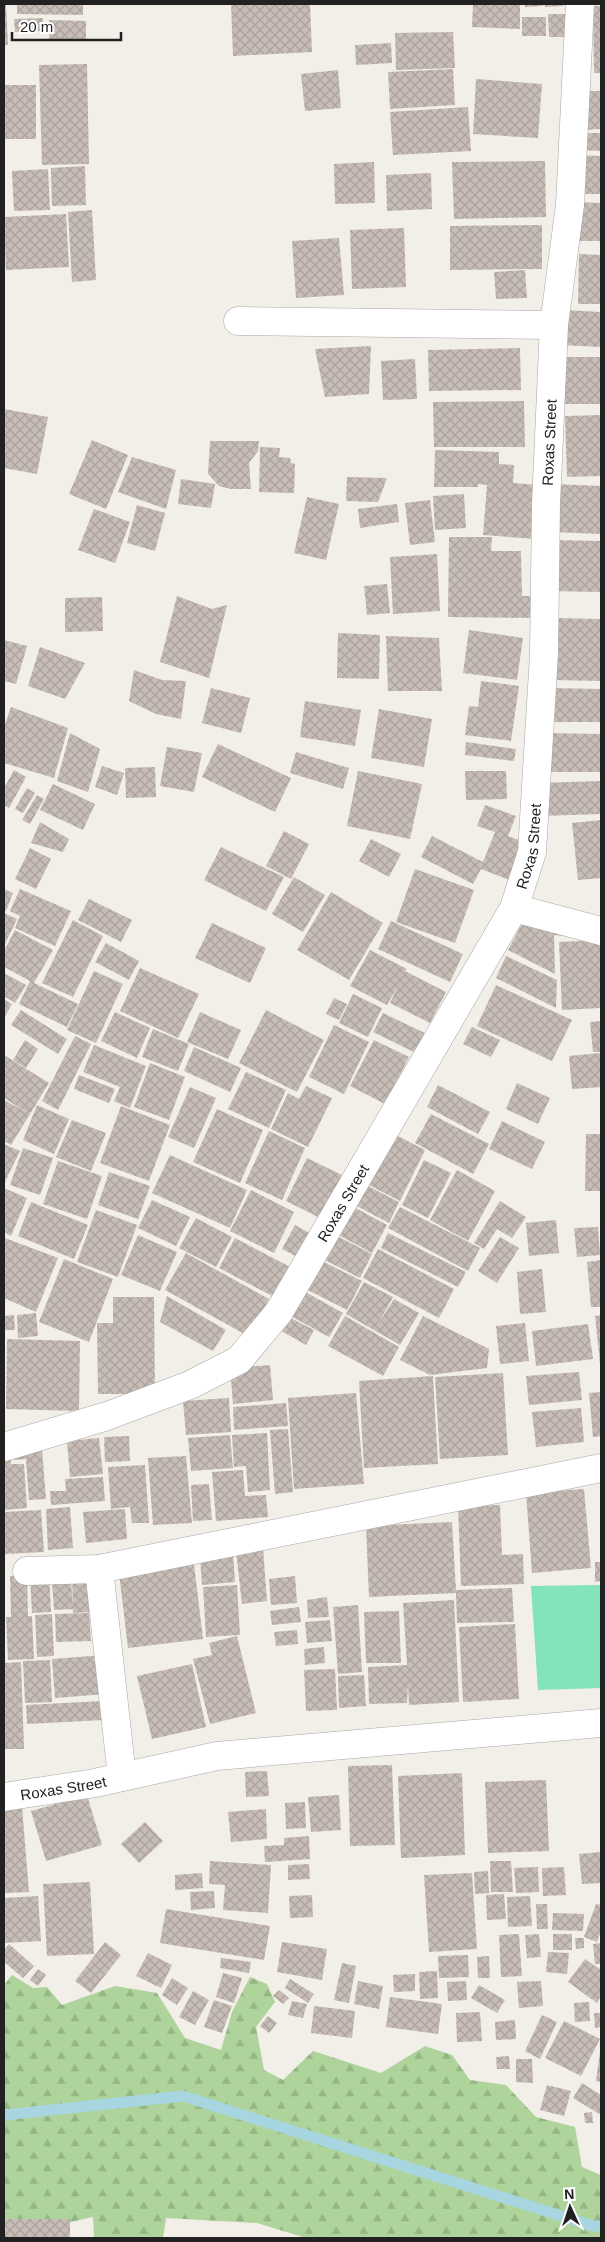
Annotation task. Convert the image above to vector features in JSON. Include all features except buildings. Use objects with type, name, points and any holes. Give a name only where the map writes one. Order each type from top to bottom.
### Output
[{"type":"street","name":"Roxas Street","points":[[4,1446],[107,1416],[190,1385],[239,1360],[279,1312],[514,908],[532,852],[544,654],[546,504],[554,325],[570,205],[580,4]]},
{"type":"street","points":[[238,321],[554,325]]},
{"type":"street","points":[[514,908],[601,931]]},
{"type":"street","points":[[27,1571],[99,1569],[601,1468]]},
{"type":"street","points":[[99,1569],[122,1777]]},
{"type":"street","name":"Roxas Street","points":[[4,1797],[122,1777],[217,1756],[601,1723]]},
{"type":"green space","points":[[601,1585],[601,1688],[538,1690],[531,1586]]},
{"type":"green space","points":[[12,1975],[33,1988],[47,1987],[62,2005],[115,1986],[157,1993],[185,2038],[221,2050],[232,2012],[250,1977],[267,1984],[275,2002],[256,2027],[264,2070],[283,2080],[313,2051],[381,2073],[425,2046],[452,2055],[470,2080],[506,2085],[536,2117],[575,2127],[582,2167],[601,2175],[601,2238],[306,2238],[257,2223],[166,2218],[163,2238],[94,2238],[93,2217],[4,2237],[4,1985]]},
{"type":"waterway","points":[[4,2115],[183,2096],[593,2226],[601,2226]]}]
